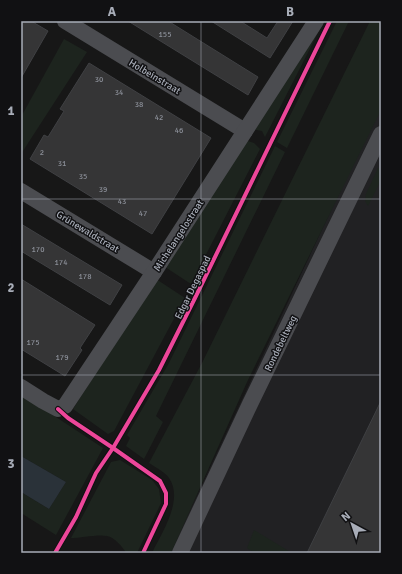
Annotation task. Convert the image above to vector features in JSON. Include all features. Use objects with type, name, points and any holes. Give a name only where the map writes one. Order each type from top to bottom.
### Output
[{"type":"street","name":"Holbeinstraat","points":[[65,21],[245,131]]},
{"type":"street","name":"Michelangelostraat","points":[[21,387],[58,409],[65,406],[154,272],[316,21]]},
{"type":"street","name":"Rondebeltweg","points":[[180,553],[250,404],[381,134]]},
{"type":"street","name":"Grünewaldstraat","points":[[21,191],[154,272]]},
{"type":"shaded area","points":[[324,21],[265,137],[262,131],[252,129]]},
{"type":"shaded area","points":[[337,21],[349,21],[287,148],[277,142]]},
{"type":"shaded area","points":[[370,21],[381,21],[381,110],[247,382],[171,553],[152,553],[170,516],[174,496],[173,487],[169,478],[149,463],[203,361]]},
{"type":"shaded area","points":[[64,39],[87,52],[21,154],[21,117]]},
{"type":"shaded area","points":[[381,104],[381,553],[170,553]]},
{"type":"shaded area","points":[[245,140],[254,143],[260,149],[191,284],[165,267]]},
{"type":"shaded area","points":[[275,146],[285,152],[156,416],[163,422],[144,459],[126,446],[130,438],[127,435],[169,363]]},
{"type":"shaded area","points":[[378,168],[381,168],[381,180],[368,206],[365,201],[366,194]]},
{"type":"shaded area","points":[[156,279],[185,298],[114,431],[108,434],[73,409]]},
{"type":"shaded area","points":[[21,394],[103,448],[56,535],[21,513],[21,492],[49,509],[66,482],[21,456]]},
{"type":"shaded area","points":[[21,456],[66,482],[49,509],[21,492]]},
{"type":"shaded area","points":[[120,460],[152,480],[159,489],[161,503],[137,553],[126,553],[118,543],[107,536],[99,535],[71,538],[111,462]]},
{"type":"shaded area","points":[[254,530],[292,553],[254,553],[247,548]]},
{"type":"building","points":[[21,21],[31,21],[48,31],[21,78]]},
{"type":"building","points":[[128,21],[168,21],[258,77],[248,95]]},
{"type":"building","points":[[211,21],[240,21],[267,38],[278,21],[293,21],[270,58]]},
{"type":"building","points":[[89,63],[211,138],[152,234],[30,159],[44,135],[48,137],[64,111],[60,109]]},
{"type":"building","points":[[21,224],[122,285],[110,305],[21,251]]},
{"type":"building","points":[[21,279],[95,325],[80,348],[82,350],[65,376],[21,349]]},
{"type":"building","points":[[381,401],[381,553],[307,553]]},
{"type":"cycle path","name":"Edgar Degaspad","points":[[55,553],[76,517],[96,473],[113,448],[159,370],[330,21]]},
{"type":"cycle path","points":[[58,409],[68,418],[160,481],[166,493],[166,504],[143,553]]}]
